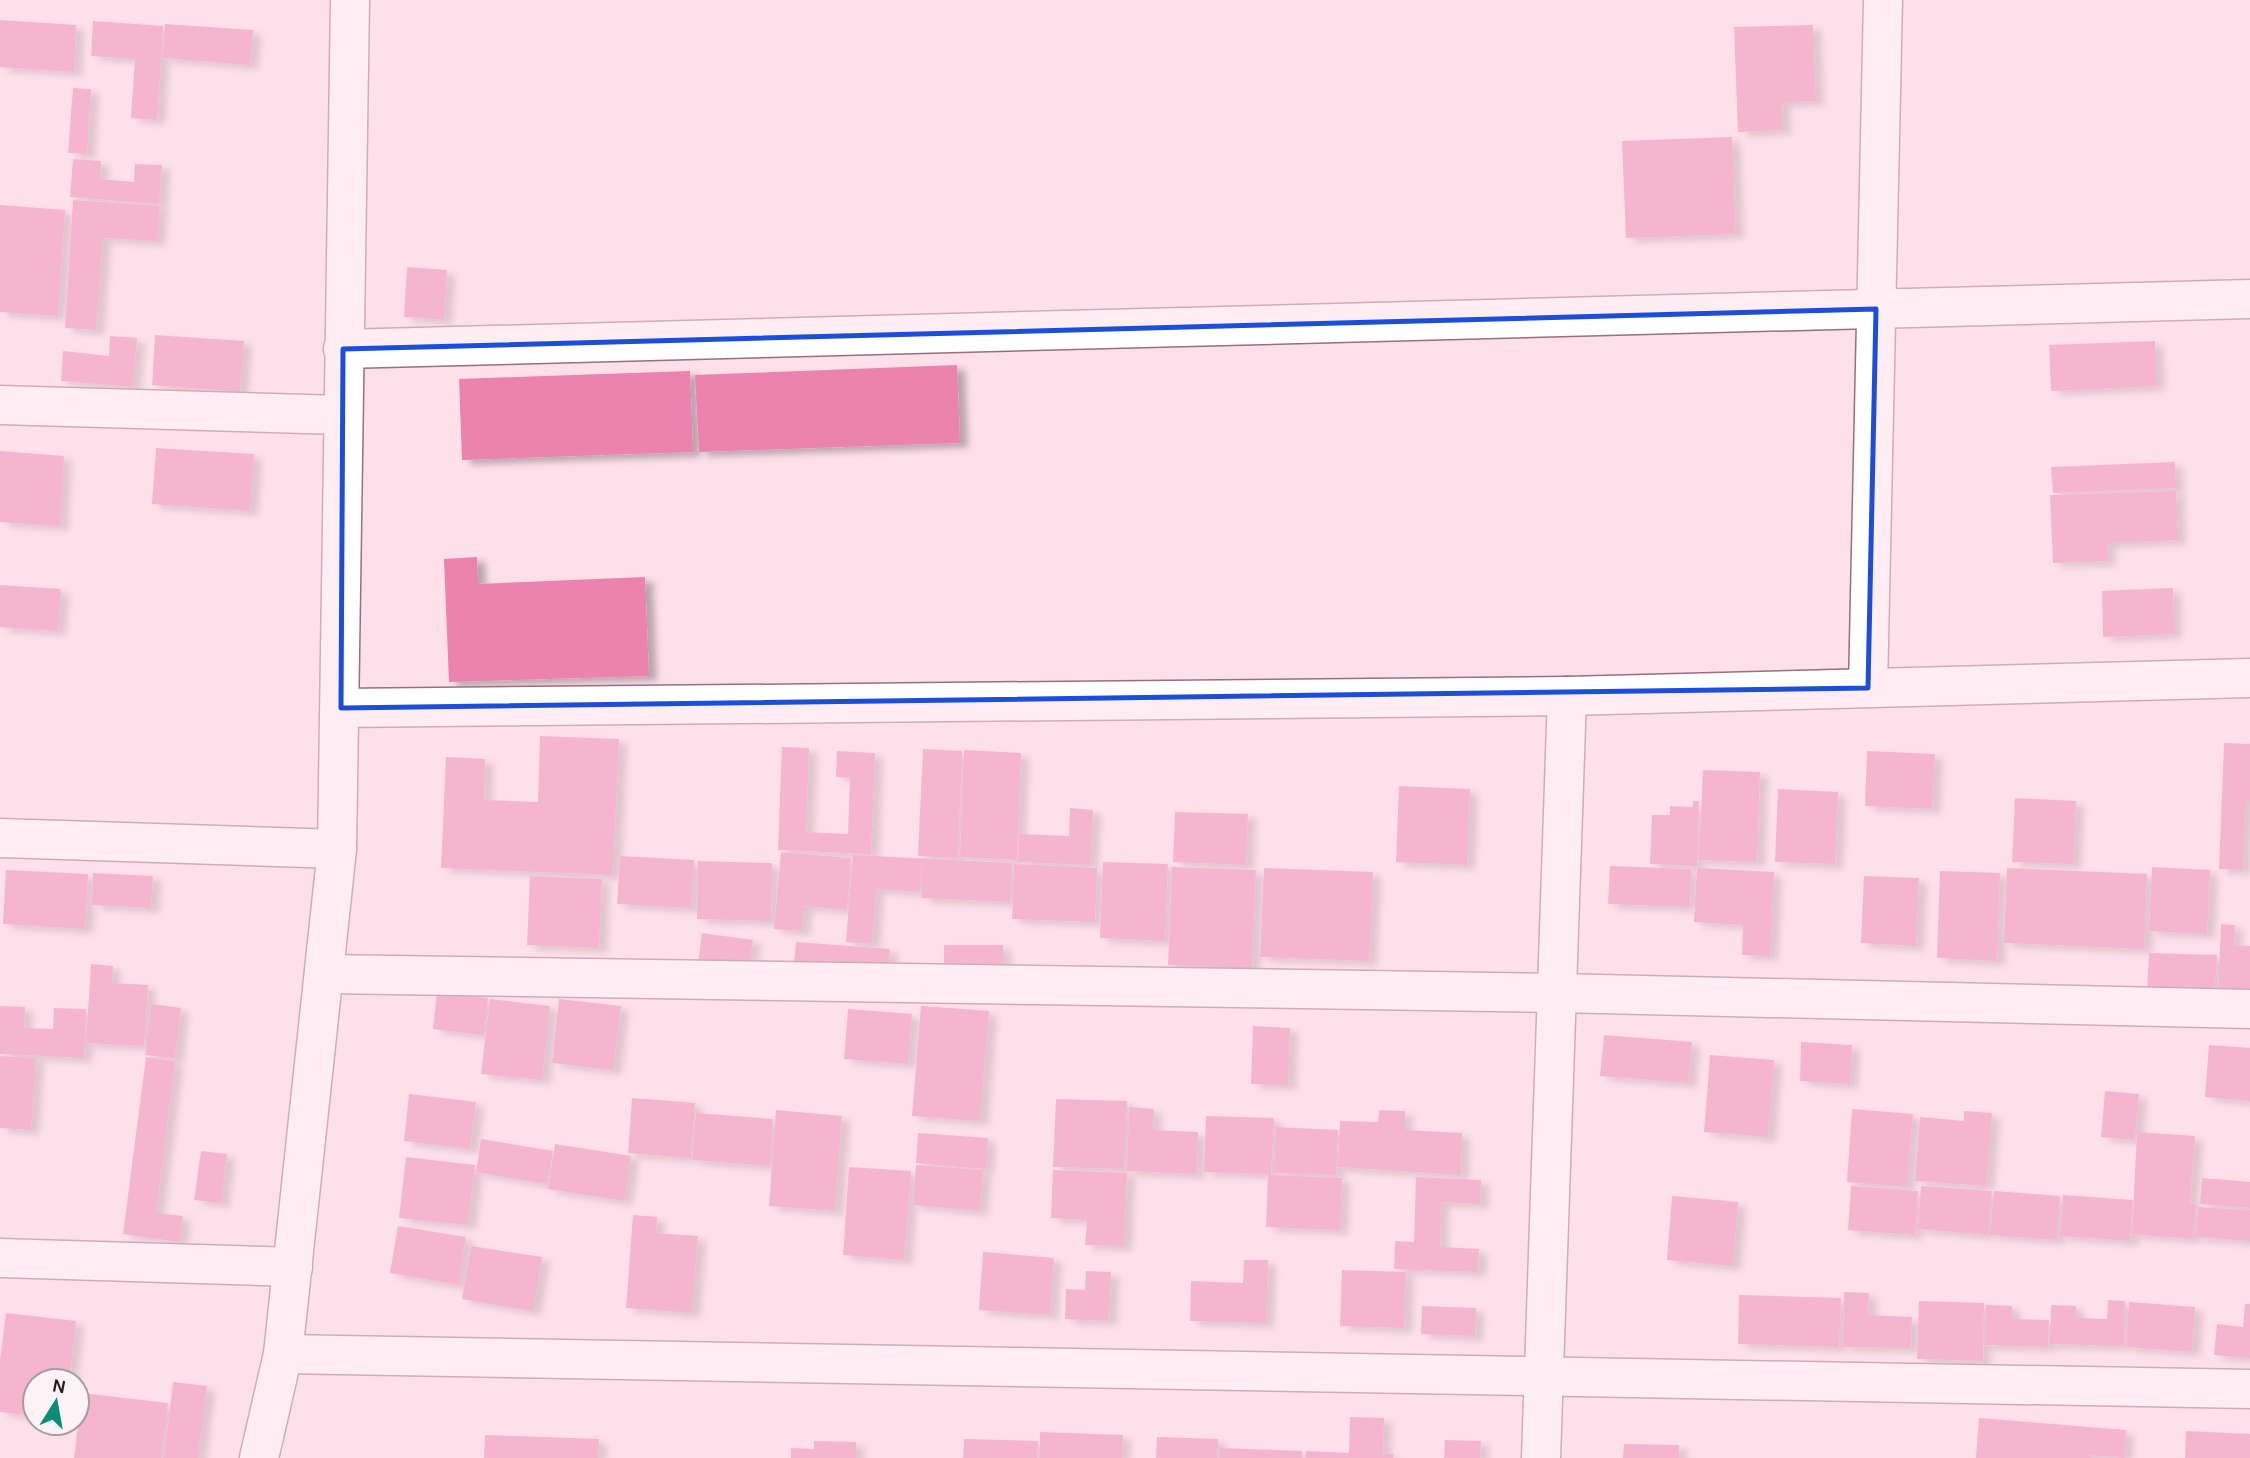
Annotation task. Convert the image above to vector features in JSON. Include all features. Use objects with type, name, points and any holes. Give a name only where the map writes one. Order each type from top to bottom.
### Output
[{"type":"street","points":[[259,1458],[284,1354],[337,849],[341,708],[341,415],[350,0]]},
{"type":"street","points":[[1868,688],[1883,0]]},
{"type":"street","points":[[343,349],[2250,299]]},
{"type":"street","points":[[0,405],[341,415]]},
{"type":"street","points":[[341,708],[1567,696],[2250,678]]},
{"type":"street","points":[[1541,1458],[1567,696]]},
{"type":"street","points":[[0,838],[337,849]]},
{"type":"street","points":[[324,975],[1557,993],[2250,1009]]},
{"type":"street","points":[[0,1258],[293,1267]]},
{"type":"street","points":[[284,1354],[2250,1389]]},
{"type":"highlighted area","points":[[1876,309],[1868,688],[341,708],[343,349]]},
{"type":"building","points":[[0,20],[76,25],[74,72],[0,67]]},
{"type":"building","points":[[93,21],[163,26],[157,120],[131,118],[135,59],[91,56]]},
{"type":"building","points":[[165,24],[253,30],[250,65],[163,58]]},
{"type":"building","points":[[1813,25],[1816,101],[1782,102],[1783,130],[1738,132],[1734,27]]},
{"type":"building","points":[[73,88],[91,89],[87,154],[68,153]]},
{"type":"building","points":[[1732,137],[1736,234],[1626,238],[1622,141]]},
{"type":"building","points":[[73,159],[101,161],[100,179],[134,182],[135,164],[162,165],[159,204],[70,197]]},
{"type":"building","points":[[73,200],[160,206],[157,241],[103,238],[96,330],[65,328]]},
{"type":"building","points":[[0,205],[65,210],[58,316],[0,312]]},
{"type":"building","points":[[407,267],[447,270],[444,320],[404,317]]},
{"type":"building","points":[[155,335],[244,341],[240,392],[152,385]]},
{"type":"building","points":[[110,336],[137,338],[133,387],[61,381],[63,351],[109,356]]},
{"type":"building","points":[[2155,341],[2157,386],[2051,391],[2049,345]]},
{"type":"building","points":[[957,365],[960,443],[699,452],[695,375]]},
{"type":"building","points":[[690,371],[693,452],[462,460],[459,379]]},
{"type":"building","points":[[156,448],[254,454],[250,511],[152,504]]},
{"type":"building","points":[[0,451],[64,456],[60,526],[0,522]]},
{"type":"building","points":[[2175,462],[2176,488],[2053,493],[2051,467]]},
{"type":"building","points":[[2176,491],[2178,540],[2107,543],[2108,561],[2053,563],[2050,495]]},
{"type":"building","points":[[477,557],[478,584],[645,577],[649,676],[449,682],[444,559]]},
{"type":"building","points":[[0,585],[61,589],[58,631],[0,627]]},
{"type":"building","points":[[2173,588],[2174,634],[2103,637],[2102,591]]},
{"type":"building","points":[[540,736],[619,739],[613,875],[441,868],[446,757],[485,759],[484,800],[538,802]]},
{"type":"building","points":[[2224,743],[2250,744],[2250,799],[2246,799],[2243,870],[2219,869]]},
{"type":"building","points":[[782,747],[809,748],[806,832],[848,834],[850,778],[836,777],[837,751],[875,753],[871,854],[778,850]]},
{"type":"building","points":[[923,749],[962,751],[958,858],[918,856]]},
{"type":"building","points":[[964,750],[1021,753],[1017,860],[960,857]]},
{"type":"building","points":[[1867,751],[1935,754],[1932,809],[1865,806]]},
{"type":"building","points":[[1703,770],[1760,772],[1757,862],[1699,860]]},
{"type":"building","points":[[1399,786],[1470,789],[1467,865],[1396,862]]},
{"type":"building","points":[[1778,789],[1838,792],[1835,864],[1775,862]]},
{"type":"building","points":[[2015,798],[2076,801],[2073,864],[2012,862]]},
{"type":"building","points":[[1693,801],[1699,801],[1697,866],[1650,864],[1652,815],[1670,815],[1670,806],[1693,807]]},
{"type":"building","points":[[1070,808],[1093,810],[1090,865],[1018,862],[1019,834],[1069,836]]},
{"type":"building","points":[[1175,812],[1248,814],[1246,865],[1173,862]]},
{"type":"building","points":[[781,852],[851,858],[847,910],[804,906],[802,931],[774,929]]},
{"type":"building","points":[[853,855],[1012,863],[1010,902],[922,898],[922,863],[920,892],[876,889],[872,944],[846,942]]},
{"type":"building","points":[[620,856],[694,860],[691,908],[617,904]]},
{"type":"building","points":[[698,861],[772,863],[771,921],[697,919]]},
{"type":"building","points":[[1103,862],[1168,864],[1165,941],[1100,938]]},
{"type":"building","points":[[1014,864],[1097,868],[1095,922],[1012,919]]},
{"type":"building","points":[[1610,866],[1691,869],[1690,907],[1608,904]]},
{"type":"building","points":[[1172,867],[1256,870],[1252,969],[1168,965]]},
{"type":"building","points":[[2152,867],[2210,870],[2207,934],[2149,931]]},
{"type":"building","points":[[1264,868],[1373,872],[1369,961],[1260,957]]},
{"type":"building","points":[[1697,868],[1774,872],[1770,956],[1742,955],[1743,925],[1694,922]]},
{"type":"building","points":[[2007,868],[2147,874],[2144,949],[2004,943]]},
{"type":"building","points":[[6,870],[88,874],[85,929],[3,924]]},
{"type":"building","points":[[1940,871],[2000,873],[1997,961],[1937,958]]},
{"type":"building","points":[[93,873],[153,876],[151,908],[92,905]]},
{"type":"building","points":[[530,876],[602,879],[599,948],[527,945]]},
{"type":"building","points":[[1864,876],[1919,878],[1916,946],[1861,943]]},
{"type":"building","points":[[2221,924],[2235,925],[2234,945],[2250,946],[2250,998],[2218,996]]},
{"type":"building","points":[[702,933],[753,940],[748,972],[698,965]]},
{"type":"building","points":[[796,942],[890,949],[888,980],[793,973]]},
{"type":"building","points":[[944,945],[1003,945],[1003,975],[944,974]]},
{"type":"building","points":[[2149,953],[2217,955],[2215,996],[2147,994]]},
{"type":"building","points":[[91,964],[113,966],[112,983],[148,985],[144,1046],[86,1043]]},
{"type":"building","points":[[437,992],[488,998],[484,1035],[433,1029]]},
{"type":"building","points":[[490,999],[550,1006],[542,1080],[481,1074]]},
{"type":"building","points":[[559,999],[621,1006],[613,1070],[552,1063]]},
{"type":"building","points":[[151,1004],[181,1008],[175,1058],[145,1055]]},
{"type":"building","points":[[0,1006],[25,1007],[24,1028],[53,1029],[54,1008],[86,1009],[84,1058],[0,1054]]},
{"type":"building","points":[[921,1006],[989,1011],[980,1121],[912,1116]]},
{"type":"building","points":[[848,1009],[912,1014],[908,1064],[844,1059]]},
{"type":"building","points":[[1253,1026],[1290,1028],[1288,1085],[1251,1084]]},
{"type":"building","points":[[1604,1035],[1692,1042],[1688,1083],[1600,1076]]},
{"type":"building","points":[[1801,1042],[1852,1045],[1850,1084],[1800,1081]]},
{"type":"building","points":[[2209,1045],[2250,1048],[2250,1101],[2205,1097]]},
{"type":"building","points":[[1710,1055],[1774,1060],[1768,1137],[1704,1132]]},
{"type":"building","points":[[0,1056],[36,1058],[31,1130],[0,1128]]},
{"type":"building","points":[[146,1057],[175,1061],[156,1213],[183,1216],[179,1242],[123,1234]]},
{"type":"building","points":[[2105,1091],[2139,1094],[2135,1140],[2101,1137]]},
{"type":"building","points":[[409,1094],[476,1102],[470,1149],[404,1141]]},
{"type":"building","points":[[632,1098],[695,1103],[691,1158],[628,1153]]},
{"type":"building","points":[[1056,1099],[1127,1101],[1124,1169],[1053,1167]]},
{"type":"building","points":[[1129,1107],[1154,1109],[1153,1130],[1198,1132],[1197,1174],[1127,1171]]},
{"type":"building","points":[[1852,1109],[1913,1114],[1907,1187],[1847,1182]]},
{"type":"building","points":[[776,1110],[842,1116],[835,1211],[769,1206]]},
{"type":"building","points":[[1379,1110],[1405,1111],[1405,1130],[1462,1133],[1461,1175],[1338,1167],[1340,1121],[1378,1122]]},
{"type":"building","points":[[1964,1111],[1992,1113],[1986,1186],[1915,1181],[1920,1117],[1964,1121]]},
{"type":"building","points":[[696,1113],[773,1119],[770,1166],[692,1160]]},
{"type":"building","points":[[1206,1116],[1274,1118],[1271,1175],[1342,1178],[1340,1230],[1266,1227],[1268,1174],[1204,1172]]},
{"type":"building","points":[[1276,1127],[1338,1130],[1336,1175],[1274,1173]]},
{"type":"building","points":[[2137,1132],[2195,1136],[2190,1203],[2196,1204],[2193,1239],[2132,1234]]},
{"type":"building","points":[[918,1133],[988,1138],[986,1169],[916,1163]]},
{"type":"building","points":[[481,1139],[553,1151],[547,1184],[476,1172]]},
{"type":"building","points":[[555,1144],[631,1156],[624,1201],[548,1189]]},
{"type":"building","points":[[201,1151],[227,1154],[221,1203],[194,1200]]},
{"type":"building","points":[[406,1157],[475,1165],[468,1225],[399,1218]]},
{"type":"building","points":[[916,1165],[983,1170],[980,1211],[913,1205]]},
{"type":"building","points":[[849,1167],[911,1171],[904,1260],[843,1255]]},
{"type":"building","points":[[1053,1170],[1127,1173],[1124,1246],[1085,1245],[1087,1220],[1051,1218]]},
{"type":"building","points":[[1416,1177],[1481,1180],[1480,1204],[1441,1202],[1440,1247],[1479,1249],[1478,1272],[1394,1269],[1395,1241],[1414,1242]]},
{"type":"building","points":[[2202,1178],[2250,1182],[2250,1208],[2200,1204]]},
{"type":"building","points":[[1851,1186],[1918,1191],[1915,1235],[1848,1230]]},
{"type":"building","points":[[1921,1186],[1992,1191],[1988,1235],[1918,1229]]},
{"type":"building","points":[[1994,1191],[2060,1196],[2057,1240],[1990,1235]]},
{"type":"building","points":[[2063,1195],[2133,1200],[2130,1241],[2060,1236]]},
{"type":"building","points":[[1672,1196],[1738,1202],[1733,1266],[1667,1260]]},
{"type":"building","points":[[2198,1207],[2250,1210],[2250,1241],[2196,1237]]},
{"type":"building","points":[[633,1215],[657,1217],[656,1233],[698,1236],[692,1313],[626,1308]]},
{"type":"building","points":[[398,1226],[466,1237],[459,1285],[390,1273]]},
{"type":"building","points":[[471,1246],[542,1257],[533,1311],[462,1299]]},
{"type":"building","points":[[983,1252],[1054,1258],[1050,1315],[979,1310]]},
{"type":"building","points":[[1244,1260],[1268,1260],[1266,1323],[1190,1321],[1191,1281],[1243,1283]]},
{"type":"building","points":[[1342,1270],[1406,1272],[1404,1328],[1340,1326]]},
{"type":"building","points":[[1086,1271],[1111,1272],[1109,1321],[1065,1319],[1066,1289],[1085,1290]]},
{"type":"building","points":[[1844,1292],[1869,1293],[1868,1315],[1912,1317],[1911,1348],[1843,1347]]},
{"type":"building","points":[[1739,1295],[1841,1298],[1839,1347],[1738,1344]]},
{"type":"building","points":[[2108,1300],[2125,1301],[2124,1346],[2050,1344],[2051,1305],[2076,1306],[2076,1318],[2107,1319]]},
{"type":"building","points":[[1919,1301],[1984,1303],[1983,1361],[1917,1359]]},
{"type":"building","points":[[2129,1302],[2195,1307],[2192,1352],[2126,1347]]},
{"type":"building","points":[[2245,1304],[2250,1304],[2250,1358],[2214,1355],[2217,1324],[2243,1327]]},
{"type":"building","points":[[1986,1305],[2012,1306],[2012,1319],[2049,1320],[2048,1347],[1985,1345]]},
{"type":"building","points":[[1422,1306],[1476,1308],[1475,1336],[1421,1334]]},
{"type":"building","points":[[6,1313],[76,1321],[71,1367],[21,1367],[21,1414],[0,1412],[0,1360]]},
{"type":"building","points":[[173,1382],[207,1386],[198,1458],[164,1458]]},
{"type":"building","points":[[91,1394],[168,1403],[161,1458],[74,1458],[77,1437],[91,1437]]},
{"type":"building","points":[[1350,1417],[1384,1418],[1383,1454],[1393,1454],[1393,1458],[1306,1458],[1306,1451],[1349,1453]]},
{"type":"building","points":[[1979,1418],[2126,1430],[2124,1458],[2090,1455],[2090,1458],[1976,1458]]},
{"type":"building","points":[[2186,1431],[2250,1434],[2250,1458],[2185,1458]]},
{"type":"building","points":[[1040,1432],[1123,1435],[1122,1458],[1040,1458]]},
{"type":"building","points":[[485,1435],[599,1439],[598,1458],[484,1458]]},
{"type":"building","points":[[1157,1437],[1218,1439],[1217,1458],[1156,1458]]},
{"type":"building","points":[[964,1439],[1038,1441],[1037,1458],[963,1458]]},
{"type":"building","points":[[1445,1440],[1481,1441],[1480,1458],[1444,1458]]},
{"type":"building","points":[[814,1441],[856,1442],[856,1458],[791,1458],[791,1448],[814,1449]]},
{"type":"building","points":[[1624,1444],[1679,1445],[1679,1458],[1623,1458]]},
{"type":"building","points":[[1220,1448],[1302,1451],[1302,1458],[1220,1458]]}]
